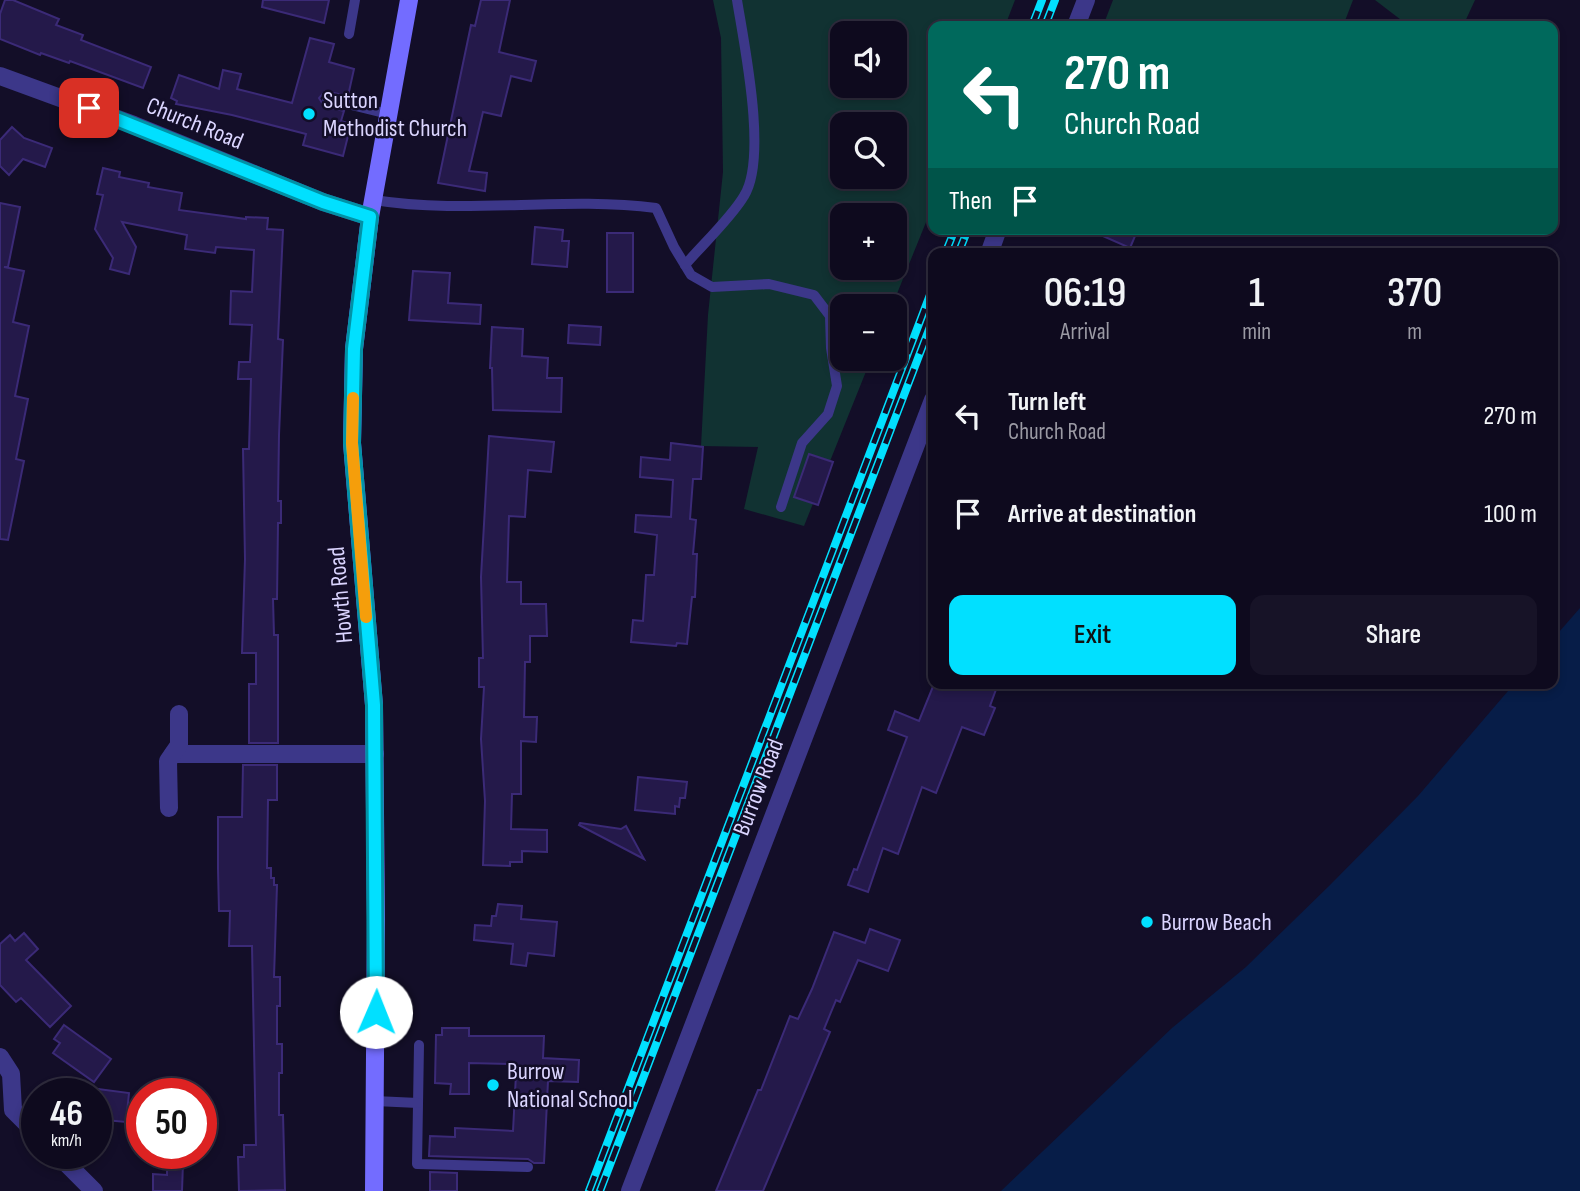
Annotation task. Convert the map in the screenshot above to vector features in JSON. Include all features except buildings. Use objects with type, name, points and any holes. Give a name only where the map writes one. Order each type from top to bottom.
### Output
[{"type":"main road","name":"Howth Road","points":[[374,1191],[374,705],[352,443],[354,349],[372,208],[409,0]]},
{"type":"street","points":[[1078,21],[1086,0]]},
{"type":"street","name":"Church Road","points":[[0,76],[134,125],[323,202],[372,208]]},
{"type":"street","name":"Burrow Road","points":[[630,1191],[928,413]]},
{"type":"street","points":[[169,808],[168,761],[179,745],[179,714]]},
{"type":"street","points":[[173,754],[374,754]]},
{"type":"street","points":[[0,1056],[11,1074],[6,1114],[21,1124]]},
{"type":"street","points":[[72,1169],[94,1191]]},
{"type":"lane","points":[[349,34],[355,0]]},
{"type":"lane","points":[[685,265],[745,194],[755,160],[752,113],[737,0]]},
{"type":"lane","points":[[327,99],[388,114]]},
{"type":"lane","points":[[372,208],[401,204],[449,206],[604,203],[656,208],[674,247],[691,275],[712,286],[769,284],[814,295],[830,316],[831,348],[837,386],[828,414],[802,443],[781,507]]},
{"type":"lane","points":[[419,1045],[417,1164],[528,1167]]},
{"type":"lane","points":[[375,1101],[418,1103]]},
{"type":"green space","points":[[713,0],[1015,0],[1007,21],[928,21],[928,217],[907,269],[907,203],[830,203],[830,280],[903,280],[897,294],[830,294],[830,371],[866,371],[804,526],[744,509],[758,447],[701,446],[708,315],[723,172],[721,38]]},
{"type":"green space","points":[[1113,0],[1353,0],[1345,21],[1105,21]]},
{"type":"green space","points":[[1375,0],[1475,0],[1465,21],[1402,21]]},
{"type":"water","points":[[1580,608],[1580,1191],[1001,1191],[1172,1028],[1246,967],[1330,885],[1418,796],[1510,689],[1558,689],[1558,633]]},
{"type":"railway","points":[[1034,21],[1042,0]]},
{"type":"railway","points":[[1047,21],[1055,0]]},
{"type":"railway","points":[[947,248],[953,235]]},
{"type":"railway","points":[[960,248],[966,235]]},
{"type":"railway","points":[[589,1191],[928,300]]},
{"type":"railway","points":[[600,1191],[928,332]]},
{"type":"slow traffic","points":[[353,398],[352,443],[366,617]]},
{"type":"place","name":"Sutton Methodist Church","points":[[309,114]]},
{"type":"place","name":"Burrow Beach","points":[[1147,922]]},
{"type":"place","name":"Burrow National School","points":[[493,1085]]},
{"type":"route","points":[[89,108],[323,202],[370,217],[354,349],[352,443],[374,705],[376,1012]]}]
